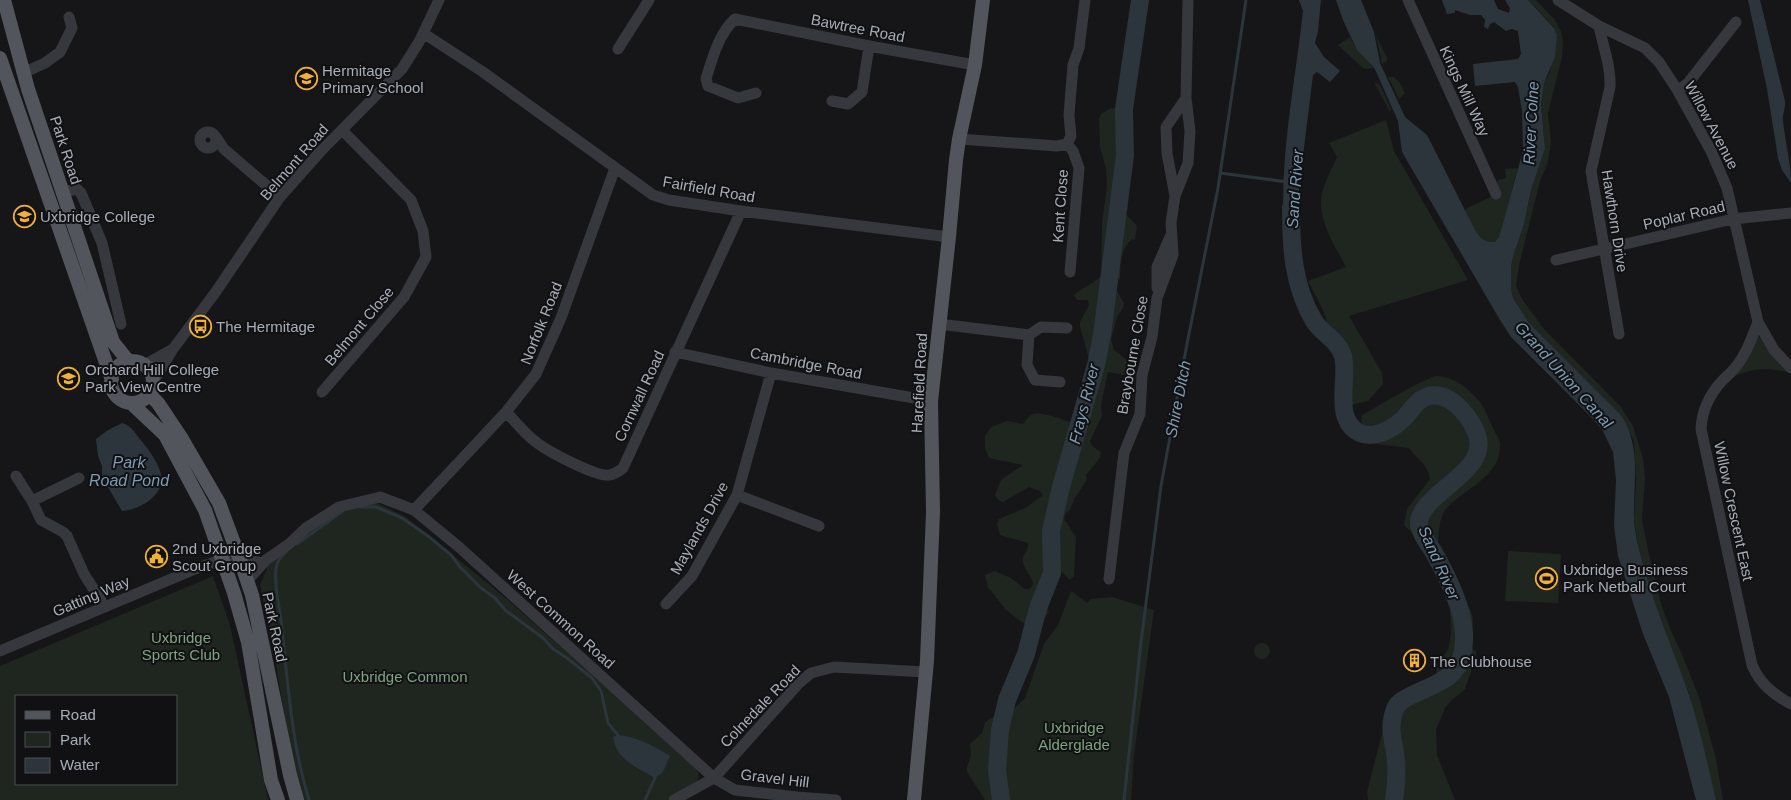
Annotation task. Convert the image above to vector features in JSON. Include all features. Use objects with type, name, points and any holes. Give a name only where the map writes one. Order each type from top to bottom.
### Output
[{"type":"main road","name":"Park Road","points":[[4,0],[23,73],[113,342],[129,362]]},
{"type":"main road","name":"Harefield Road","points":[[914,800],[926,672],[933,512],[931,401],[958,139],[975,66],[983,0]]},
{"type":"main road","name":"Park Road","points":[[0,58],[112,380]]},
{"type":"main road","points":[[129,362],[138,362],[144,365],[150,372],[151,388],[141,402],[131,403],[122,401],[116,396],[112,388],[112,380],[118,368],[129,362]]},
{"type":"main road","name":"Park Road","points":[[151,388],[158,403],[182,439],[219,503],[248,581],[297,800]]},
{"type":"main road","name":"Park Road","points":[[131,403],[165,435],[206,510],[248,642],[271,780],[278,800]]},
{"type":"street","name":"Belmont Road","points":[[151,388],[174,349],[280,196],[306,166],[402,69],[439,0]]},
{"type":"street","points":[[958,139],[1057,146],[1067,144],[1071,136],[1069,115],[1073,65],[1079,48],[1085,0]]},
{"type":"street","points":[[1175,196],[1188,162],[1190,130],[1186,98],[1188,0]]},
{"type":"street","name":"Kings Mill Way","points":[[1408,0],[1496,194]]},
{"type":"street","name":"Willow Avenue","points":[[1558,0],[1599,26],[1650,52],[1678,91],[1703,136],[1727,188],[1758,322],[1774,350],[1791,368]]},
{"type":"street","points":[[618,49],[647,1]]},
{"type":"street","points":[[23,73],[45,64],[60,52],[72,28],[69,18]]},
{"type":"street","name":"Bawtree Road","points":[[756,93],[738,98],[708,86],[706,79],[721,38],[730,22],[735,19],[975,66]]},
{"type":"street","points":[[1678,91],[1688,83],[1736,22]]},
{"type":"street","name":"Hawthorn Drive","points":[[1599,26],[1610,71],[1610,87],[1591,171],[1619,334]]},
{"type":"street","name":"Fairfield Road","points":[[423,33],[483,72],[653,195],[669,200],[741,211],[949,237]]},
{"type":"street","points":[[832,101],[848,104],[862,92],[868,46]]},
{"type":"street","points":[[1175,196],[1168,162],[1166,127],[1186,98]]},
{"type":"street","name":"Belmont Close","points":[[322,392],[404,297],[426,258],[423,231],[411,200],[342,130]]},
{"type":"street","points":[[224,149],[208,148],[215,145],[216,137],[224,149],[280,196]]},
{"type":"street","name":"Kent Close","points":[[1067,144],[1073,151],[1079,168],[1070,272]]},
{"type":"street","name":"Norfolk Road","points":[[414,510],[506,412],[536,374],[561,318],[615,168]]},
{"type":"street","points":[[63,192],[77,188],[81,193],[102,243],[121,324]]},
{"type":"street","name":"Braybourne Close","points":[[1109,579],[1124,453],[1140,414],[1142,375],[1152,336],[1157,298],[1157,267],[1171,234],[1170,223],[1175,196]]},
{"type":"street","name":"Cornwall Road","points":[[506,412],[536,442],[554,453],[602,476],[609,476],[623,468],[741,211]]},
{"type":"street","name":"Poplar Road","points":[[1556,260],[1733,219],[1791,213]]},
{"type":"street","name":"Willow Crescent East","points":[[1758,322],[1746,353],[1736,367],[1716,388],[1707,403],[1701,429],[1752,665],[1759,679],[1768,690],[1791,704]]},
{"type":"street","points":[[938,324],[1029,335],[1041,327],[1067,328]]},
{"type":"street","points":[[1029,335],[1027,365],[1035,380],[1060,382]]},
{"type":"street","points":[[144,365],[174,349]]},
{"type":"street","name":"Cambridge Road","points":[[676,352],[770,373],[931,401]]},
{"type":"street","name":"Maylands Drive","points":[[666,604],[692,576],[737,495],[770,373]]},
{"type":"street","points":[[16,476],[32,501],[41,520],[67,536],[84,574],[105,607]]},
{"type":"street","points":[[32,501],[79,478]]},
{"type":"street","points":[[737,495],[819,526]]},
{"type":"street","name":"West Common Road","points":[[263,563],[289,544],[306,528],[339,507],[380,497],[414,510],[459,547],[714,778]]},
{"type":"street","points":[[239,556],[263,563],[248,581]]},
{"type":"street","name":"Gatting Way","points":[[0,651],[195,569],[222,559],[239,556]]},
{"type":"street","name":"Colnedale Road","points":[[674,800],[714,778],[799,683],[811,673],[834,667],[926,672]]},
{"type":"street","name":"Gravel Hill","points":[[714,778],[735,790],[836,800]]},
{"type":"green space","points":[[1528,0],[1536,0],[1554,19],[1561,31],[1563,41],[1562,57],[1548,113],[1551,142],[1548,162],[1540,181],[1519,265],[1516,286],[1522,299],[1544,329],[1621,407],[1633,426],[1643,459],[1645,478],[1642,520],[1650,559],[1662,607],[1699,697],[1716,759],[1723,800],[1716,800],[1687,688],[1656,611],[1638,547],[1634,519],[1636,481],[1634,441],[1621,415],[1529,323],[1513,298],[1511,267],[1524,224],[1531,190],[1545,149],[1541,104],[1544,83],[1550,72],[1557,35],[1554,27]]},
{"type":"green space","points":[[1376,35],[1387,58],[1387,61],[1382,64]]},
{"type":"green space","points":[[1350,37],[1357,50],[1375,68],[1364,69],[1338,45]]},
{"type":"green space","points":[[1388,77],[1394,77],[1400,83],[1405,93],[1399,99]]},
{"type":"green space","points":[[1374,82],[1380,85],[1391,109],[1390,112]]},
{"type":"green space","points":[[1111,108],[1116,109],[1127,120],[1128,131],[1122,153],[1124,203],[1126,214],[1137,226],[1135,240],[1132,239],[1123,253],[1120,280],[1118,279],[1116,289],[1124,303],[1117,317],[1111,339],[1114,350],[1131,363],[1134,368],[1132,373],[1125,375],[1108,372],[1101,405],[1102,416],[1090,441],[1092,446],[1101,452],[1100,458],[1086,475],[1087,480],[1074,499],[1064,519],[1076,537],[1074,576],[1070,580],[1058,568],[1049,574],[1046,579],[1045,588],[1049,612],[1039,626],[1027,626],[1006,610],[988,587],[985,575],[995,571],[1011,578],[1025,589],[1030,589],[1033,584],[1023,560],[1028,543],[1000,535],[997,524],[999,519],[1025,508],[1043,495],[1040,491],[1029,487],[1003,502],[998,500],[995,495],[1001,480],[1023,465],[989,458],[985,447],[985,436],[991,427],[1007,421],[1023,424],[1030,416],[1035,414],[1052,416],[1072,423],[1087,394],[1091,366],[1080,322],[1089,305],[1088,300],[1077,300],[1074,295],[1101,276],[1102,223],[1107,186],[1106,169],[1100,147],[1099,119],[1101,114]]},
{"type":"green space","points":[[1386,120],[1394,151],[1468,280],[1349,316],[1382,373],[1383,384],[1368,401],[1346,406],[1340,404],[1342,382],[1347,372],[1349,361],[1327,323],[1324,312],[1308,281],[1346,267],[1330,237],[1322,213],[1322,193],[1337,157],[1329,143]]},
{"type":"green space","points":[[1518,168],[1499,237],[1495,242],[1484,240],[1475,232],[1465,209],[1493,196],[1498,180],[1506,178],[1505,169]]},
{"type":"green space","points":[[1758,336],[1791,373],[1761,369],[1731,378]]},
{"type":"green space","points":[[1435,376],[1454,381],[1480,402],[1500,443],[1499,454],[1489,473],[1446,509],[1442,516],[1438,542],[1430,541],[1420,536],[1404,525],[1407,509],[1430,479],[1427,469],[1409,448],[1369,443],[1361,420],[1362,415],[1413,386]]},
{"type":"green space","name":"Uxbridge Common","points":[[377,503],[406,517],[507,599],[697,768],[699,776],[697,782],[667,800],[302,800],[295,776],[260,585],[269,564],[326,514]]},
{"type":"green space","points":[[1508,551],[1561,554],[1558,603],[1505,601]]},
{"type":"green space","name":"Uxbridge Sports Club","points":[[213,576],[230,625],[268,800],[0,800],[0,666]]},
{"type":"green space","name":"Uxbridge Alderglade","points":[[1071,591],[1087,603],[1091,599],[1112,597],[1154,610],[1134,755],[1131,800],[985,800],[967,772],[971,755],[970,744],[982,733],[985,723],[989,719],[1015,708],[1025,698],[1044,644],[1058,625]]},
{"type":"green space","points":[[1465,603],[1469,607],[1473,618],[1468,646],[1476,651],[1476,657],[1465,689],[1445,708],[1436,730],[1437,755],[1455,800],[1368,800],[1367,792],[1391,698],[1421,681],[1433,678],[1436,674],[1438,663],[1449,646],[1451,633],[1450,607]]},
{"type":"green space","points":[[1259,643],[1265,643],[1270,648],[1268,657],[1259,659],[1254,654],[1254,648]]},
{"type":"water","points":[[1299,0],[1321,0],[1315,43],[1324,57],[1340,71],[1330,82],[1317,72],[1313,75],[1299,188],[1298,229],[1284,231],[1283,204],[1286,149],[1303,11]]},
{"type":"water","points":[[1336,0],[1361,0],[1374,32],[1380,63],[1405,117],[1427,135],[1476,231],[1482,239],[1488,242],[1495,242],[1499,237],[1523,151],[1522,111],[1518,87],[1515,82],[1475,86],[1473,64],[1518,59],[1521,54],[1518,31],[1512,29],[1506,31],[1494,22],[1490,24],[1488,29],[1484,27],[1485,20],[1481,15],[1470,15],[1455,10],[1455,13],[1447,14],[1442,0],[1494,0],[1498,9],[1509,13],[1510,8],[1505,0],[1528,0],[1554,28],[1557,35],[1555,57],[1544,83],[1541,104],[1545,149],[1531,190],[1524,224],[1513,257],[1511,288],[1513,298],[1529,323],[1621,415],[1628,427],[1634,452],[1634,519],[1638,545],[1654,600],[1691,700],[1716,800],[1696,800],[1669,697],[1643,634],[1618,556],[1614,526],[1616,480],[1613,452],[1602,429],[1511,337],[1500,320],[1402,152],[1398,121],[1374,67],[1357,50]]},
{"type":"water","points":[[1748,0],[1760,0],[1785,101],[1783,121],[1791,183],[1782,170],[1778,158],[1767,89]]},
{"type":"water","name":"Park Road Pond","points":[[122,423],[132,429],[152,455],[160,470],[161,483],[155,495],[149,501],[136,508],[122,511],[102,477],[102,466],[98,456],[96,439]]},
{"type":"water","points":[[618,735],[646,742],[670,756],[663,772],[655,778],[623,758],[615,745],[613,737]]},
{"type":"waterway","name":"Frays River","points":[[1001,800],[997,770],[1000,730],[1007,700],[1026,654],[1038,608],[1052,573],[1051,531],[1061,487],[1096,365],[1102,335],[1125,155],[1124,109],[1140,0]]},
{"type":"waterway","name":"Shire Ditch","points":[[1124,800],[1141,642],[1161,486],[1218,188],[1246,0]]},
{"type":"waterway","points":[[1220,173],[1288,182]]},
{"type":"waterway","name":"Sand River","points":[[1291,208],[1293,252],[1297,280],[1314,321],[1341,350],[1344,365],[1344,409],[1346,419],[1351,427],[1365,435],[1377,434],[1393,427],[1422,399],[1434,395],[1449,400],[1462,411],[1476,432],[1479,445],[1476,457],[1468,468],[1426,507],[1419,519],[1421,532],[1442,567],[1461,614],[1464,647],[1461,659],[1450,675],[1442,681],[1403,700],[1395,709],[1392,723],[1396,767],[1394,800]]},
{"type":"waterway","points":[[358,507],[376,507],[402,518],[428,536],[451,555],[460,567],[481,588],[495,598],[505,610],[592,678],[601,691],[608,723],[618,735]]},
{"type":"waterway","points":[[297,544],[343,511]]},
{"type":"waterway","points":[[286,552],[277,566],[276,588],[294,734],[309,800]]},
{"type":"waterway","points":[[645,800],[655,778]]},
{"type":"place","name":"Hermitage Primary School","points":[[306,79]]},
{"type":"place","name":"Uxbridge College","points":[[24,216]]},
{"type":"place","name":"The Hermitage","points":[[200,326]]},
{"type":"place","name":"Orchard Hill College Park View Centre","points":[[69,378]]},
{"type":"place","name":"2nd Uxbridge Scout Group","points":[[156,557]]},
{"type":"place","name":"Uxbridge Business Park Netball Court","points":[[1547,578]]},
{"type":"place","name":"The Clubhouse","points":[[1414,661]]},
{"type":"water label","name":"River Colne","points":[[1531,123]]},
{"type":"water label","name":"Grand Union Canal","points":[[1564,375]]}]
